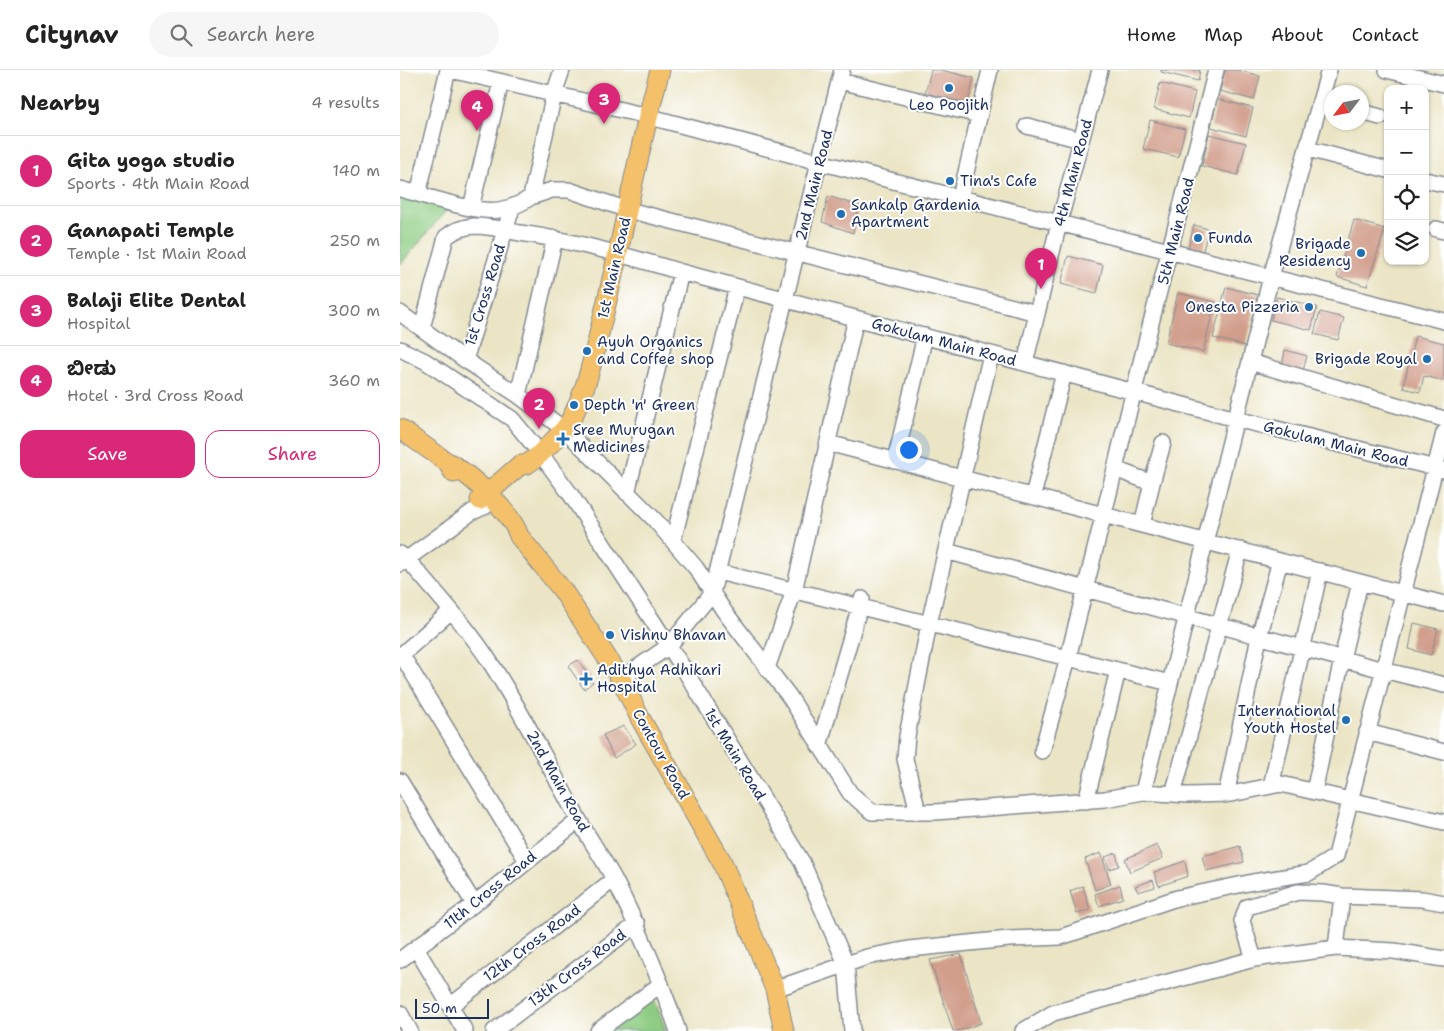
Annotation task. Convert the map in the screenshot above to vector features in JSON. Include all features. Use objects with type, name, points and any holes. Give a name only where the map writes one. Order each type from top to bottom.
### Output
[{"type":"main road","name":"1st Main Road","points":[[483,502],[520,465],[533,459],[565,430],[571,420],[589,374],[660,70]]},
{"type":"main road","name":"Contour Road","points":[[400,428],[447,462],[454,473],[483,502],[516,527],[519,536],[563,591],[621,679],[640,718],[722,862],[775,989],[784,1031]]},
{"type":"street","points":[[418,194],[450,70],[648,116],[819,162],[1444,321]]},
{"type":"street","name":"1st Cross Road","points":[[465,360],[562,70]]},
{"type":"street","points":[[960,198],[990,70]]},
{"type":"street","name":"4th Main Road","points":[[1025,363],[1059,223],[1100,70]]},
{"type":"street","name":"5th Main Road","points":[[1042,751],[1068,658],[1133,392],[1171,252],[1216,70]]},
{"type":"street","points":[[1328,85],[1330,70]]},
{"type":"street","points":[[1387,70],[1444,84]]},
{"type":"street","points":[[841,76],[979,115]]},
{"type":"street","name":"2nd Main Road","points":[[712,594],[841,76]]},
{"type":"street","points":[[471,208],[501,82]]},
{"type":"street","points":[[1143,792],[1271,277],[1308,149],[1324,108]]},
{"type":"street","points":[[1369,114],[1380,117]]},
{"type":"street","points":[[1027,126],[1081,140]]},
{"type":"street","points":[[1308,149],[1384,169]]},
{"type":"street","points":[[1429,181],[1444,184]]},
{"type":"street","points":[[400,189],[471,208],[514,213],[552,190],[569,190],[628,210],[1037,313]]},
{"type":"street","name":"Gokulam Main Road","points":[[422,328],[446,237],[458,229],[514,213],[555,238],[618,253],[681,272],[1236,419],[1440,469]]},
{"type":"street","points":[[518,395],[555,238]]},
{"type":"street","points":[[627,493],[681,272]]},
{"type":"street","points":[[673,541],[737,287]]},
{"type":"street","points":[[400,313],[565,430],[654,519],[696,568],[724,611],[789,696],[850,793],[872,812],[918,812],[1086,801],[1143,792],[1226,795],[1281,784],[1444,822]]},
{"type":"street","points":[[767,668],[806,550],[856,318]]},
{"type":"street","points":[[896,461],[925,336]]},
{"type":"street","points":[[400,349],[425,361],[503,412],[518,426],[533,459]]},
{"type":"street","points":[[918,812],[905,759],[907,736],[929,624],[991,354]]},
{"type":"street","points":[[1250,362],[1444,419]]},
{"type":"street","points":[[1033,496],[1064,373]]},
{"type":"street","points":[[775,989],[867,957],[909,949],[1009,939],[1062,937],[1177,898],[1253,882],[1309,873],[1336,856],[1403,593],[1440,469],[1444,433]]},
{"type":"street","points":[[828,443],[1444,604]]},
{"type":"street","points":[[1142,525],[1163,443]]},
{"type":"street","name":"1st Main Road","points":[[533,459],[571,495],[670,646],[802,862],[846,964],[852,1031]]},
{"type":"street","points":[[1115,469],[1152,483]]},
{"type":"street","points":[[402,559],[483,502]]},
{"type":"street","points":[[1173,794],[1240,550]]},
{"type":"street","points":[[946,551],[1302,649],[1444,685]]},
{"type":"street","name":"2nd Main Road","points":[[402,559],[451,611],[489,661],[578,820],[614,879],[636,924],[678,1031]]},
{"type":"street","points":[[1226,795],[1259,637],[1280,561]]},
{"type":"street","points":[[718,572],[794,591],[861,603],[929,624],[1170,683]]},
{"type":"street","points":[[1270,786],[1320,572]]},
{"type":"street","points":[[1314,792],[1360,582]]},
{"type":"street","points":[[621,679],[670,646],[712,594]]},
{"type":"street","points":[[819,746],[861,603]]},
{"type":"street","points":[[451,611],[401,655],[527,861]]},
{"type":"street","points":[[1086,801],[1118,670]]},
{"type":"street","points":[[1367,732],[1444,752]]},
{"type":"street","points":[[400,781],[474,904]]},
{"type":"street","name":"11th Cross Road","points":[[400,960],[474,904],[578,820]]},
{"type":"street","name":"12th Cross Road","points":[[450,1006],[614,879]]},
{"type":"street","points":[[1254,959],[1242,921],[1247,907],[1298,892],[1342,896],[1422,899],[1444,903]]},
{"type":"street","points":[[1336,948],[1342,896]]},
{"type":"street","name":"13th Cross Road","points":[[494,1031],[636,924]]},
{"type":"street","points":[[416,948],[465,1031]]},
{"type":"street","points":[[1023,1031],[1053,1013],[1254,959],[1336,948],[1394,951],[1444,959]]},
{"type":"street","points":[[598,1031],[661,984]]},
{"type":"street","points":[[400,1013],[410,1031]]},
{"type":"green space","points":[[400,193],[450,206],[400,265]]},
{"type":"green space","points":[[653,996],[666,1031],[609,1031]]},
{"type":"building","name":"Leo Poojith","points":[[931,70],[941,70],[974,78],[967,108],[924,98]]},
{"type":"building","points":[[1161,70],[1200,70],[1198,81],[1161,72]]},
{"type":"building","points":[[1225,70],[1237,70],[1260,76],[1254,100],[1220,91]]},
{"type":"building","points":[[1160,83],[1195,92],[1189,118],[1154,109]]},
{"type":"building","points":[[1217,99],[1253,108],[1246,136],[1211,127]]},
{"type":"building","points":[[1150,120],[1185,129],[1178,157],[1143,149]]},
{"type":"building","points":[[1209,134],[1246,143],[1238,175],[1202,166]]},
{"type":"building","name":"Sankalp Gardenia Apartment","points":[[828,196],[859,206],[853,233],[822,222]]},
{"type":"building","name":"Brigade Residency","points":[[1354,220],[1384,229],[1367,286],[1337,277]]},
{"type":"building","name":"Funda","points":[[1194,225],[1208,229],[1203,251],[1188,248]]},
{"type":"building","points":[[1068,256],[1103,265],[1097,293],[1061,284]]},
{"type":"building","points":[[1226,287],[1258,295],[1246,346],[1213,338]]},
{"type":"building","points":[[1178,293],[1215,302],[1203,352],[1166,343]]},
{"type":"building","points":[[1277,297],[1317,307],[1311,330],[1271,320]]},
{"type":"building","points":[[1320,312],[1344,318],[1338,340],[1314,334]]},
{"type":"building","name":"Brigade Royal","points":[[1415,336],[1444,343],[1444,381],[1424,376],[1420,392],[1403,388]]},
{"type":"building","points":[[1285,350],[1307,356],[1303,371],[1282,366]]},
{"type":"building","points":[[1414,623],[1438,629],[1431,655],[1409,649]]},
{"type":"building","points":[[578,660],[593,682],[584,689],[568,666]]},
{"type":"building","points":[[624,726],[636,744],[614,758],[603,735]]},
{"type":"building","points":[[1157,845],[1163,858],[1130,872],[1125,859]]},
{"type":"building","points":[[1240,846],[1244,862],[1206,871],[1202,856]]},
{"type":"building","points":[[1101,853],[1111,884],[1095,890],[1085,859]]},
{"type":"building","points":[[1116,853],[1119,866],[1109,869],[1105,857]]},
{"type":"building","points":[[1185,861],[1188,876],[1159,886],[1154,872]]},
{"type":"building","points":[[1153,880],[1155,887],[1138,892],[1135,886]]},
{"type":"building","points":[[1120,885],[1123,898],[1099,906],[1095,894]]},
{"type":"building","points":[[1083,886],[1090,910],[1077,914],[1070,891]]},
{"type":"building","points":[[961,954],[981,1023],[953,1031],[930,960]]},
{"type":"place","name":"Leo Poojith","points":[[949,88]]},
{"type":"place","name":"Balaji Elite Dental","points":[[604,124]]},
{"type":"place","name":"ಬೀಡು","points":[[477,131]]},
{"type":"place","name":"Tina's Cafe","points":[[950,181]]},
{"type":"place","name":"Sankalp Gardenia Apartment","points":[[841,214]]},
{"type":"place","name":"Funda","points":[[1198,238]]},
{"type":"place","name":"Brigade Residency","points":[[1361,253]]},
{"type":"place","name":"Gita yoga studio","points":[[1041,289]]},
{"type":"place","name":"Onesta Pizzeria","points":[[1309,307]]},
{"type":"place","name":"Ayuh Organics and Coffee shop","points":[[587,351]]},
{"type":"place","name":"Brigade Royal","points":[[1427,359]]},
{"type":"place","name":"Depth 'n' Green","points":[[574,405]]},
{"type":"place","name":"Ganapati Temple","points":[[539,429]]},
{"type":"place","name":"Sree Murugan Medicines","points":[[563,439]]},
{"type":"place","name":"Vishnu Bhavan","points":[[610,635]]},
{"type":"place","name":"Adithya Adhikari Hospital","points":[[586,679]]},
{"type":"place","name":"International Youth Hostel","points":[[1346,720]]}]
